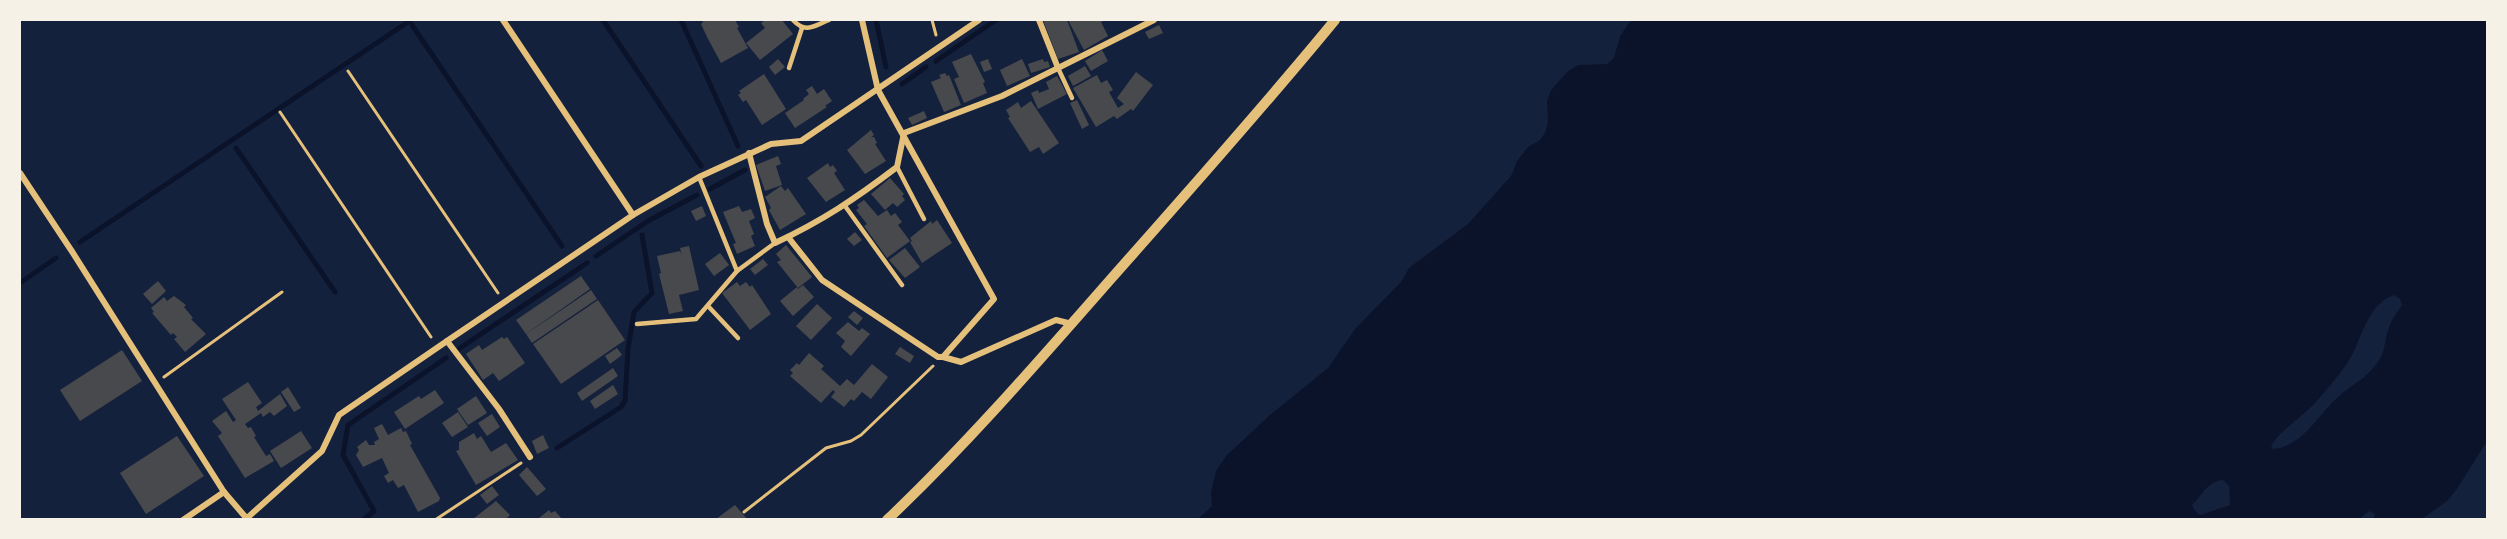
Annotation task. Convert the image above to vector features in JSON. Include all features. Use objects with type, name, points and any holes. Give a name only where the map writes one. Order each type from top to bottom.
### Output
[{"type":"street","points":[[503,20],[633,215]]},
{"type":"street","points":[[862,20],[878,90],[904,133],[994,299],[943,357]]},
{"type":"street","points":[[20,173],[224,492],[247,519],[322,452],[339,415],[504,302],[633,215],[699,177],[771,144],[801,141],[979,20]]},
{"type":"street","points":[[1039,20],[1058,68]]},
{"type":"street","points":[[904,133],[1002,96],[1154,20]]},
{"type":"street","points":[[887,519],[991,413],[1072,324],[1253,120],[1335,20]]},
{"type":"street","points":[[748,153],[767,224],[775,243],[845,206],[897,167],[904,133]]},
{"type":"street","points":[[788,237],[822,280],[938,357],[961,362],[1056,320],[1072,324]]},
{"type":"street","points":[[447,341],[499,409],[530,457]]},
{"type":"street","points":[[183,519],[224,492]]},
{"type":"lane","points":[[793,20],[802,28]]},
{"type":"lane","points":[[802,28],[829,20]]},
{"type":"lane","points":[[789,68],[802,28]]},
{"type":"lane","points":[[1058,68],[1072,98]]},
{"type":"lane","points":[[897,167],[924,219]]},
{"type":"lane","points":[[699,177],[737,271]]},
{"type":"lane","points":[[845,206],[902,285]]},
{"type":"lane","points":[[637,324],[696,319],[737,271],[775,243]]},
{"type":"lane","points":[[708,306],[738,338]]},
{"type":"path","points":[[348,71],[504,302]]},
{"type":"path","points":[[280,112],[438,347]]},
{"type":"path","points":[[155,383],[282,292]]},
{"type":"path","points":[[744,512],[826,448],[861,435],[943,357]]},
{"type":"path","points":[[435,519],[530,457]]},
{"type":"water","points":[[1631,20],[2487,20],[2487,441],[2447,501],[2422,519],[2373,519],[2375,514],[2369,511],[2358,520],[1198,519],[1212,506],[1211,492],[1216,471],[1226,456],[1270,415],[1328,368],[1355,329],[1401,282],[1409,268],[1468,224],[1511,176],[1517,161],[1528,147],[1540,140],[1545,133],[1548,122],[1547,101],[1551,90],[1568,71],[1578,65],[1607,64],[1614,58],[1620,36]],"holes":[[[2394,295],[2400,299],[2402,305],[2391,322],[2383,353],[2376,364],[2337,398],[2301,436],[2284,447],[2273,449],[2271,446],[2274,441],[2314,404],[2346,365],[2370,316],[2377,307]],[[2223,480],[2229,486],[2230,505],[2200,515],[2192,505],[2209,486]]]},
{"type":"building","points":[[702,20],[735,20],[748,48],[721,63],[701,24]]},
{"type":"building","points":[[765,20],[782,20],[793,34],[760,60],[746,43],[765,28],[761,23]]},
{"type":"building","points":[[1043,20],[1067,20],[1079,52],[1058,59]]},
{"type":"building","points":[[1068,20],[1106,20],[1101,22],[1108,36],[1084,50]]},
{"type":"building","points":[[1159,25],[1163,33],[1149,39],[1145,32]]},
{"type":"building","points":[[1102,50],[1108,61],[1091,71],[1085,61]]},
{"type":"building","points":[[971,54],[985,82],[983,83],[987,93],[964,103],[954,79],[959,77],[952,62]]},
{"type":"building","points":[[778,59],[785,67],[775,75],[769,67]]},
{"type":"building","points":[[988,59],[992,69],[984,72],[980,62]]},
{"type":"building","points":[[1022,59],[1030,76],[1007,86],[1000,70]]},
{"type":"building","points":[[1043,59],[1044,62],[1048,61],[1050,67],[1031,73],[1028,64]]},
{"type":"building","points":[[1085,66],[1091,76],[1073,86],[1068,76]]},
{"type":"building","points":[[1136,72],[1153,85],[1133,111],[1131,109],[1117,119],[1114,116],[1096,127],[1073,88],[1097,75],[1101,83],[1107,80],[1113,90],[1109,92],[1118,108],[1124,104],[1117,98]]},
{"type":"building","points":[[945,73],[949,75],[961,105],[944,112],[931,82],[941,78],[939,75]]},
{"type":"building","points":[[764,74],[786,109],[762,125],[746,100],[743,102],[738,95],[741,93],[739,91]]},
{"type":"building","points":[[1057,76],[1067,94],[1038,109],[1031,93],[1049,89],[1046,82]]},
{"type":"building","points":[[812,86],[817,94],[824,89],[832,101],[825,106],[827,107],[795,128],[785,113],[804,100],[809,94],[806,90]]},
{"type":"building","points":[[1077,100],[1089,125],[1082,129],[1070,103]]},
{"type":"building","points":[[1031,101],[1059,143],[1043,154],[1039,147],[1030,152],[1008,118],[1010,117],[1006,110],[1018,102],[1021,108]]},
{"type":"building","points":[[924,111],[927,118],[912,125],[908,118]]},
{"type":"building","points":[[871,130],[874,135],[871,137],[874,137],[877,143],[875,144],[886,161],[865,174],[847,150]]},
{"type":"building","points":[[778,156],[781,164],[776,166],[782,185],[765,191],[756,165]]},
{"type":"building","points":[[828,163],[830,167],[833,165],[837,171],[834,173],[845,190],[826,202],[807,178]]},
{"type":"building","points":[[890,178],[904,194],[902,196],[905,200],[897,207],[893,203],[885,210],[871,194]]},
{"type":"building","points":[[781,186],[785,191],[788,188],[806,214],[780,230],[765,197]]},
{"type":"building","points":[[864,200],[878,216],[887,210],[891,216],[895,213],[902,222],[898,225],[910,241],[887,258],[864,226],[867,224],[856,210],[859,208],[857,205]]},
{"type":"building","points":[[702,206],[706,216],[696,221],[691,211]]},
{"type":"building","points":[[739,206],[742,212],[751,209],[755,218],[749,221],[754,234],[751,236],[755,246],[737,254],[733,244],[736,243],[723,212]]},
{"type":"building","points":[[937,220],[952,243],[922,263],[910,238],[931,221],[932,224]]},
{"type":"building","points":[[855,232],[862,240],[854,246],[847,239]]},
{"type":"building","points":[[786,245],[812,277],[798,288],[777,262],[781,260],[776,254]]},
{"type":"building","points":[[689,246],[699,290],[679,295],[683,311],[669,314],[657,256],[680,251],[682,255],[680,248]]},
{"type":"building","points":[[905,248],[920,267],[905,278],[889,260]]},
{"type":"building","points":[[720,253],[729,265],[714,276],[705,264]]},
{"type":"building","points":[[763,259],[768,265],[755,275],[750,269]]},
{"type":"building","points":[[581,276],[590,289],[526,334],[516,320]]},
{"type":"building","points":[[158,281],[166,291],[152,304],[143,294]]},
{"type":"building","points":[[737,282],[740,286],[746,282],[750,287],[752,285],[771,314],[750,330],[722,293]]},
{"type":"building","points":[[803,285],[814,297],[793,316],[780,301]]},
{"type":"building","points":[[591,290],[597,299],[532,343],[526,334]]},
{"type":"building","points":[[174,296],[186,305],[184,307],[193,318],[191,319],[206,334],[185,352],[174,339],[177,337],[173,333],[171,335],[152,313],[154,312],[151,308],[164,297],[167,301]]},
{"type":"building","points":[[598,300],[625,340],[561,384],[533,344]]},
{"type":"building","points":[[817,304],[832,318],[811,340],[796,326]]},
{"type":"building","points":[[854,311],[863,318],[857,325],[848,317]]},
{"type":"building","points":[[848,322],[859,331],[862,328],[870,334],[851,356],[841,347],[845,341],[836,333]]},
{"type":"building","points":[[502,337],[504,339],[507,337],[525,363],[499,381],[493,373],[483,380],[466,354],[479,345],[482,350]]},
{"type":"building","points":[[900,347],[914,356],[910,363],[895,354]]},
{"type":"building","points":[[617,348],[622,355],[610,364],[605,356]]},
{"type":"building","points":[[122,350],[142,381],[80,421],[60,390]]},
{"type":"building","points":[[809,353],[824,366],[821,369],[840,386],[847,379],[854,385],[872,364],[888,377],[871,399],[862,392],[844,407],[831,397],[835,392],[833,390],[821,403],[790,376],[793,373],[790,370],[797,363],[799,365]]},
{"type":"building","points":[[613,368],[618,376],[582,401],[577,393]]},
{"type":"building","points":[[248,382],[262,403],[256,407],[258,411],[280,394],[287,406],[274,416],[270,412],[263,417],[261,413],[245,424],[248,428],[251,427],[256,436],[254,437],[266,456],[270,454],[274,461],[245,478],[218,436],[222,433],[212,421],[226,411],[233,422],[236,420],[222,399]]},
{"type":"building","points":[[613,385],[618,394],[595,409],[590,401]]},
{"type":"building","points":[[288,387],[301,408],[294,412],[281,392]]},
{"type":"building","points":[[435,390],[444,403],[405,429],[394,412],[419,396],[421,399]]},
{"type":"building","points":[[476,396],[487,413],[468,425],[457,409]]},
{"type":"building","points":[[458,412],[468,427],[452,437],[442,423]]},
{"type":"building","points":[[492,414],[500,427],[487,436],[478,423]]},
{"type":"building","points":[[382,424],[388,435],[401,428],[403,432],[406,431],[412,444],[410,445],[440,498],[439,501],[418,512],[404,485],[398,488],[393,480],[388,483],[384,476],[389,473],[382,458],[363,467],[356,455],[359,450],[357,447],[366,440],[369,445],[375,445],[374,442],[379,439],[374,428]]},
{"type":"building","points":[[301,431],[312,448],[281,468],[270,451]]},
{"type":"building","points":[[474,433],[477,439],[481,436],[491,452],[506,443],[518,460],[476,485],[456,451],[459,450],[459,442]]},
{"type":"building","points":[[543,435],[549,448],[537,454],[532,441]]},
{"type":"building","points":[[177,436],[204,476],[146,514],[120,473]]},
{"type":"building","points":[[527,467],[546,489],[537,496],[519,475]]},
{"type":"building","points":[[492,486],[499,495],[487,504],[480,495]]},
{"type":"building","points":[[496,501],[510,515],[508,519],[473,519]]},
{"type":"building","points":[[735,505],[747,519],[716,519]]},
{"type":"building","points":[[549,510],[551,513],[555,511],[562,519],[538,519]]},
{"type":"waterway","points":[[80,242],[411,20]]},
{"type":"waterway","points":[[603,20],[701,166]]},
{"type":"waterway","points":[[681,20],[738,146]]},
{"type":"waterway","points":[[876,20],[886,67]]},
{"type":"waterway","points":[[936,61],[996,20]]},
{"type":"waterway","points":[[412,25],[562,246]]},
{"type":"waterway","points":[[902,84],[926,67]]},
{"type":"waterway","points":[[236,148],[335,292]]},
{"type":"waterway","points":[[710,189],[745,170]]},
{"type":"waterway","points":[[596,256],[648,221],[697,195]]},
{"type":"waterway","points":[[557,448],[621,407],[625,401],[628,349],[634,312],[652,293],[642,235]]},
{"type":"waterway","points":[[20,283],[56,258]]},
{"type":"waterway","points":[[460,348],[587,263]]},
{"type":"waterway","points":[[363,520],[374,511],[343,455],[348,425],[446,358]]}]
